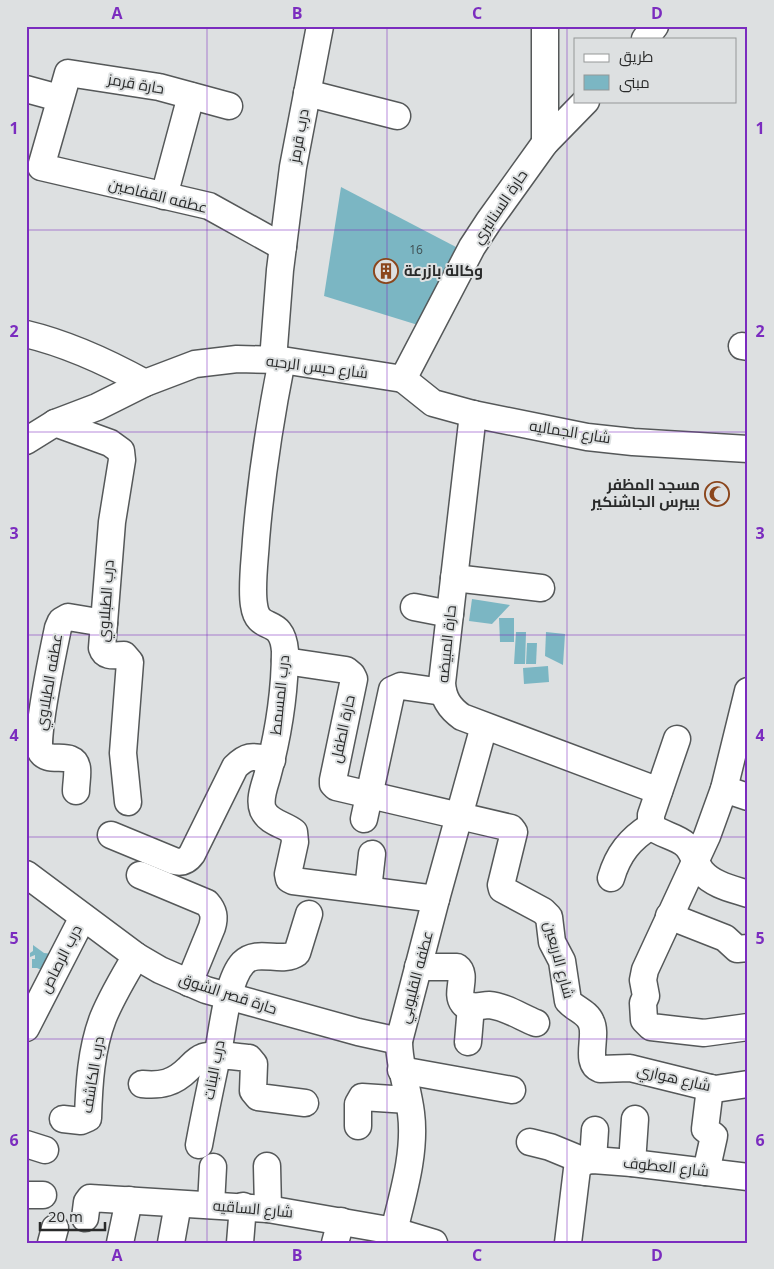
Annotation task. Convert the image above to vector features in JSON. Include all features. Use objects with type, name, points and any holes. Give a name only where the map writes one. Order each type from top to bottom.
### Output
[{"type":"street","name":"درب قرمز","points":[[277,360],[283,247],[293,166],[320,26]]},
{"type":"street","points":[[545,26],[545,143]]},
{"type":"street","points":[[646,38],[655,26]]},
{"type":"street","name":"حارة قرمز","points":[[59,98],[66,76],[70,73],[159,87],[229,106]]},
{"type":"street","points":[[26,89],[59,98],[36,149]]},
{"type":"street","points":[[307,93],[397,116]]},
{"type":"street","points":[[164,196],[191,96]]},
{"type":"street","name":"حارة السنانيري","points":[[403,379],[472,247],[505,197],[545,143],[585,102]]},
{"type":"street","name":"عطفه القفاصين","points":[[36,149],[41,167],[44,169],[209,206],[283,247]]},
{"type":"street","points":[[26,334],[56,342],[88,355],[145,383]]},
{"type":"street","name":"شارع حبس الرحبه","points":[[26,440],[55,423],[97,407],[145,383],[195,364],[237,359],[277,360],[403,379]]},
{"type":"street","name":"درب المسمط","points":[[277,360],[263,466],[255,555],[254,604],[256,616],[264,624],[275,627],[281,632],[284,640],[285,661],[280,717],[272,760],[261,800],[263,811],[271,820],[290,829],[295,836],[288,870],[289,879],[292,881],[436,898]]},
{"type":"street","name":"شارع الجماليه","points":[[403,379],[433,403],[473,414],[587,437],[633,442],[748,449]]},
{"type":"street","name":"حارة المبيضه","points":[[473,414],[442,683],[442,692],[445,700],[455,712],[484,726],[659,791]]},
{"type":"street","name":"درب الطبلاوي","points":[[55,423],[110,443],[121,451],[122,460],[112,522],[102,648],[103,652],[107,655],[124,655],[130,662],[123,753],[128,802]]},
{"type":"street","points":[[454,578],[542,588]]},
{"type":"street","points":[[414,607],[450,614]]},
{"type":"street","name":"عطفه الطبلاوي","points":[[76,791],[77,769],[75,762],[70,758],[44,755],[40,749],[34,712],[61,620],[68,617],[104,624]]},
{"type":"street","name":"حارة الطفل","points":[[285,661],[346,670],[352,675],[354,679],[333,784],[367,807]]},
{"type":"street","points":[[442,692],[401,686],[392,690],[367,807],[459,815]]},
{"type":"street","points":[[748,691],[736,793],[708,836],[669,916],[645,970],[643,980],[646,996],[643,1003],[644,1020],[651,1027],[704,1033],[748,1027]]},
{"type":"street","name":"عطفه القليوبي","points":[[394,1231],[410,1153],[411,1121],[401,1070],[399,1041],[436,898],[484,726]]},
{"type":"street","points":[[651,826],[651,815],[677,739]]},
{"type":"street","points":[[111,836],[181,863],[192,854],[235,767],[243,759],[250,756],[272,760]]},
{"type":"street","name":"شارع الاربعين","points":[[459,815],[511,828],[514,832],[502,889],[543,911],[549,917],[552,942],[562,961],[568,1002],[591,1020],[594,1030],[593,1065],[600,1069],[630,1068]]},
{"type":"street","points":[[651,826],[687,846],[696,863],[709,879],[748,894]]},
{"type":"street","points":[[611,878],[618,859],[629,842],[651,826]]},
{"type":"street","points":[[368,890],[372,854]]},
{"type":"street","points":[[140,875],[207,903],[213,910],[215,918],[189,983]]},
{"type":"street","name":"حارة قصر الشوق","points":[[29,880],[136,956],[160,970],[189,983],[228,996],[358,1032],[399,1041]]},
{"type":"street","name":"درب البنات","points":[[199,1145],[228,996],[238,970],[243,962],[250,958],[258,956],[288,957],[297,953],[309,914]]},
{"type":"street","points":[[669,916],[725,938],[737,949],[748,948]]},
{"type":"street","name":"درب الرصاص","points":[[26,1028],[83,917]]},
{"type":"street","name":"درب الكاشف","points":[[63,1119],[81,1121],[88,1118],[90,1080],[102,1020],[116,990],[136,956]]},
{"type":"street","points":[[418,967],[455,966],[459,968],[461,973],[460,999],[464,1005],[493,1006],[536,1023]]},
{"type":"street","points":[[468,1042],[471,1006]]},
{"type":"street","points":[[142,1084],[155,1086],[170,1083],[199,1059],[207,1056],[252,1060],[254,1064],[253,1091],[258,1097],[305,1103]]},
{"type":"street","name":"شارع هواري","points":[[630,1068],[710,1088],[725,1088],[748,1084]]},
{"type":"street","points":[[401,1070],[512,1090]]},
{"type":"street","points":[[706,1172],[714,1136],[705,1129],[710,1088]]},
{"type":"street","points":[[358,1126],[358,1104],[362,1097],[408,1100]]},
{"type":"street","points":[[632,1163],[635,1119]]},
{"type":"street","points":[[568,1243],[577,1169],[588,1161],[594,1130]]},
{"type":"street","name":"شارع العطوف","points":[[530,1142],[588,1161],[632,1163],[748,1177]]},
{"type":"street","points":[[240,1243],[255,1208],[267,1166]]},
{"type":"street","points":[[211,1205],[213,1167]]},
{"type":"street","name":"شارع الساقيه","points":[[85,1218],[87,1202],[90,1198],[255,1208],[338,1232],[394,1231],[434,1243]]},
{"type":"street","points":[[120,1243],[129,1200]]},
{"type":"street","points":[[171,1243],[178,1204]]},
{"type":"building","name":"وكالة بازرعة","points":[[341,187],[456,247],[418,325],[324,296]]},
{"type":"building","points":[[472,599],[510,605],[492,624],[469,621]]},
{"type":"building","points":[[499,618],[514,618],[514,642],[500,642]]},
{"type":"building","points":[[516,632],[526,632],[525,664],[514,664]]},
{"type":"building","points":[[546,632],[565,634],[563,665],[545,656]]},
{"type":"building","points":[[527,643],[537,643],[536,664],[526,664]]},
{"type":"building","points":[[548,666],[549,682],[524,684],[523,668]]},
{"type":"building","points":[[33,945],[44,953],[54,954],[46,972],[32,968],[32,959],[35,959],[35,955],[30,957],[30,953],[33,951]]},
{"type":"place","name":"وكالة بازرعة","points":[[386,271]]},
{"type":"place","name":"مسجد المظفر بيبرس الجاشنكير","points":[[717,494]]}]
